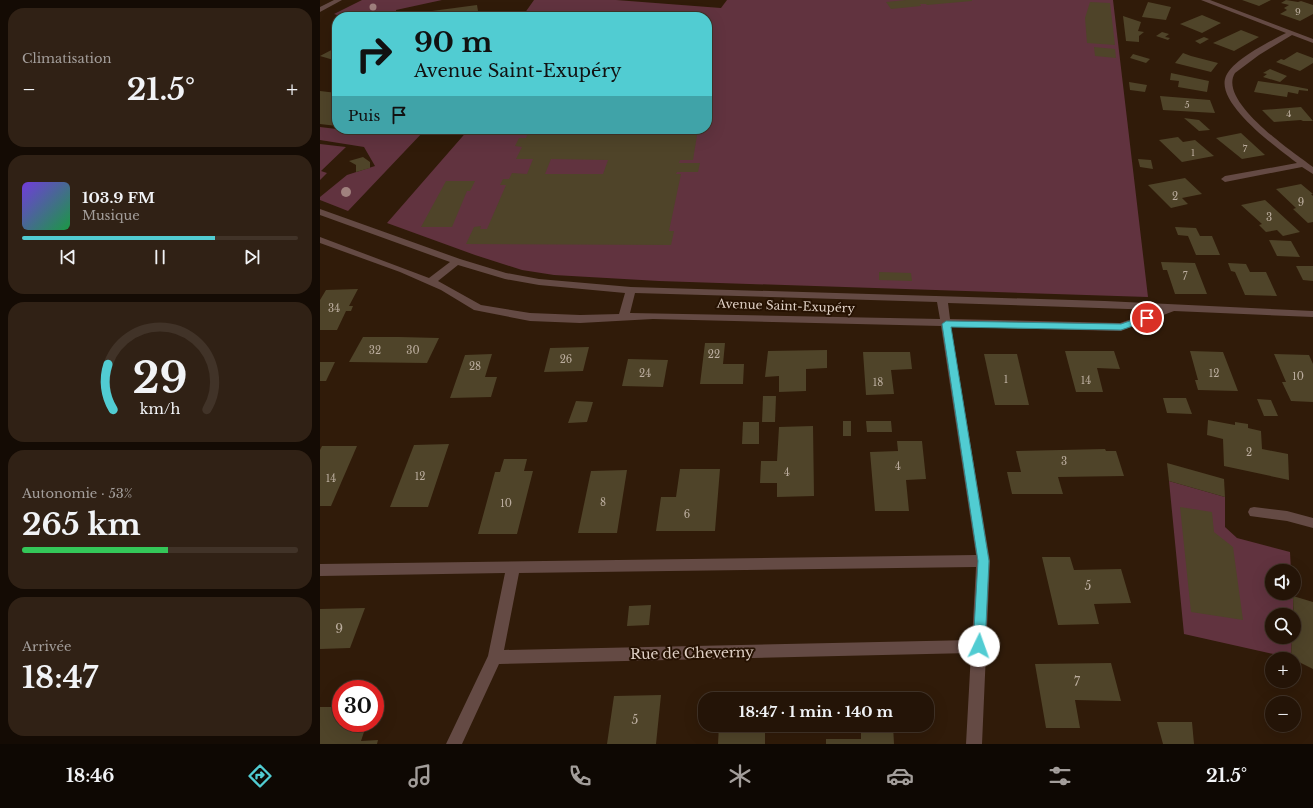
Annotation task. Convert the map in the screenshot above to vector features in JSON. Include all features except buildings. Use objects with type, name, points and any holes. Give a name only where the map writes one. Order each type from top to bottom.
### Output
[{"type":"street","points":[[320,10],[339,0]]},
{"type":"street","points":[[1204,0],[1313,41]]},
{"type":"street","points":[[1290,33],[1244,62],[1232,72],[1228,83],[1233,100],[1244,113],[1313,170]]},
{"type":"street","points":[[1225,179],[1304,164]]},
{"type":"street","name":"Avenue Saint-Exupéry","points":[[320,212],[457,261],[505,276],[539,282],[631,290],[1105,304],[1313,314]]},
{"type":"street","name":"Avenue Saint-Exupéry","points":[[320,240],[445,288],[478,308],[508,314],[580,319],[624,316],[1121,327],[1173,308]]},
{"type":"street","points":[[430,282],[457,261]]},
{"type":"street","points":[[624,316],[631,290]]},
{"type":"street","points":[[942,300],[983,561],[974,744]]},
{"type":"street","points":[[1254,512],[1287,516],[1313,523]]},
{"type":"street","points":[[320,570],[983,561]]},
{"type":"street","points":[[454,744],[495,657],[513,568]]},
{"type":"street","name":"Rue de Cheverny","points":[[495,657],[979,646]]},
{"type":"shaded area","points":[[362,0],[442,0],[396,10],[396,12],[338,12]]},
{"type":"shaded area","points":[[534,0],[616,0],[721,8],[727,0],[1113,0],[1148,297],[659,281],[554,275],[522,270],[475,255],[387,223],[465,134],[712,134],[712,12],[526,12]]},
{"type":"shaded area","points":[[320,127],[332,128],[332,134],[421,134],[348,211],[320,200],[320,197],[347,175],[375,166],[364,147],[320,140]]},
{"type":"shaded area","points":[[320,144],[346,147],[321,171],[327,173],[320,180]]},
{"type":"shaded area","points":[[1169,481],[1225,497],[1225,527],[1237,538],[1290,552],[1291,564],[1265,564],[1265,600],[1293,600],[1293,608],[1265,608],[1265,644],[1292,644],[1291,652],[1265,652],[1184,634]]},
{"type":"route","points":[[979,646],[983,561],[946,324],[1121,327],[1147,318]]}]
